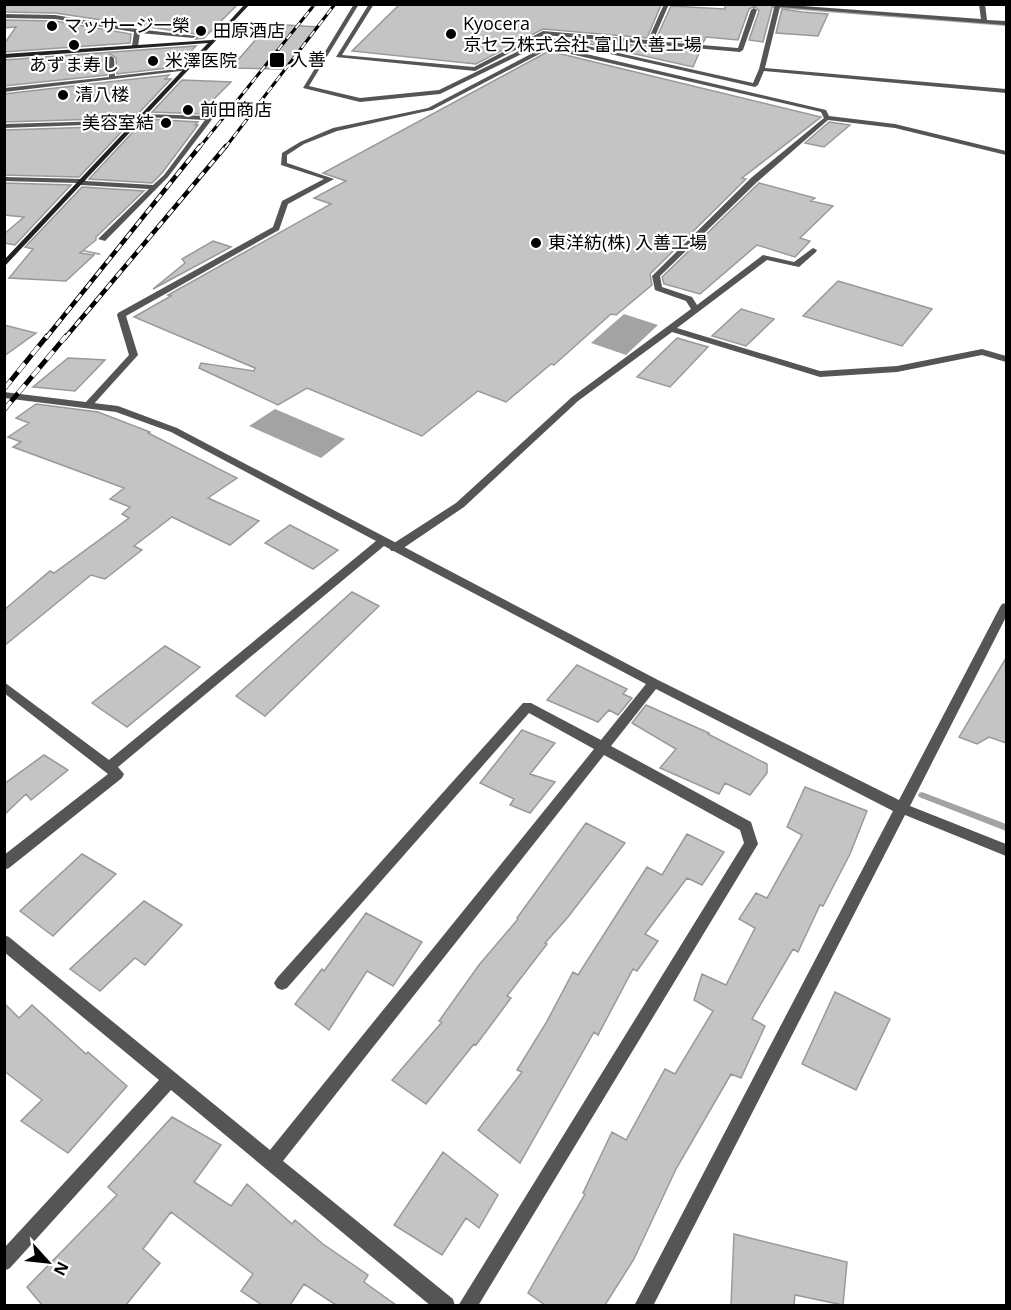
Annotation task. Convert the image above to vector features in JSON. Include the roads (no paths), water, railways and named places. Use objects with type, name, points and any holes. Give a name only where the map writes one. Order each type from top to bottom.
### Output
[{"type":"street","points":[[4,265],[248,4]]},
{"type":"street","points":[[357,4],[305,87],[360,100],[440,92],[547,39],[755,85],[762,69],[778,5]]},
{"type":"street","points":[[372,4],[338,56],[475,69],[543,33],[740,50],[754,10]]},
{"type":"street","points":[[650,42],[667,4]]},
{"type":"street","points":[[772,4],[1006,23]]},
{"type":"street","points":[[982,4],[984,21]]},
{"type":"street","points":[[4,16],[55,17],[137,31],[193,36]]},
{"type":"street","points":[[135,46],[137,31]]},
{"type":"street","points":[[4,56],[215,41]]},
{"type":"street","points":[[89,404],[134,355],[121,315],[276,228],[285,203],[330,179],[283,164],[284,154],[302,142],[335,129],[430,109],[548,47],[824,111],[827,118]]},
{"type":"street","points":[[111,58],[112,78]]},
{"type":"street","points":[[762,69],[1006,91]]},
{"type":"street","points":[[4,90],[186,70]]},
{"type":"street","points":[[4,126],[142,118],[210,118],[179,160],[102,240]]},
{"type":"street","points":[[696,310],[690,299],[658,288],[656,276],[754,180],[827,118],[850,118],[886,124],[1006,153]]},
{"type":"street","points":[[4,179],[154,187]]},
{"type":"street","points":[[395,548],[460,505],[575,399],[671,330],[766,257],[796,265],[813,250]]},
{"type":"street","points":[[671,330],[820,374],[897,369],[982,352],[1006,359]]},
{"type":"street","points":[[4,395],[118,409],[174,430],[395,548],[901,808],[1006,850]]},
{"type":"street","points":[[109,767],[383,541]]},
{"type":"street","points":[[643,1305],[1005,612]]},
{"type":"street","points":[[272,1161],[654,682]]},
{"type":"street","points":[[4,686],[117,774],[4,864]]},
{"type":"street","points":[[282,983],[527,706],[746,826],[751,844],[467,1305]]},
{"type":"street","points":[[4,942],[446,1305]]},
{"type":"street","points":[[4,1262],[171,1078]]},
{"type":"waterway","points":[[763,6],[1006,25]]},
{"type":"waterway","points":[[76,249],[99,254]]},
{"type":"waterway","points":[[922,795],[1006,828]]},
{"type":"railway","points":[[199,148],[315,4]]},
{"type":"railway","points":[[225,148],[335,4]]},
{"type":"railway","points":[[46,338],[200,146]]},
{"type":"railway","points":[[65,338],[226,146]]},
{"type":"railway","points":[[4,389],[47,336]]},
{"type":"railway","points":[[4,410],[66,336]]},
{"type":"place","name":"マッサージ一榮","points":[[52,26]]},
{"type":"place","name":"田原酒店","points":[[201,31]]},
{"type":"place","name":"Kyocera 京セラ株式会社 富山入善工場","points":[[451,34]]},
{"type":"place","name":"あずま寿し","points":[[74,45]]},
{"type":"place","name":"入善","points":[[277,60]]},
{"type":"place","name":"米澤医院","points":[[153,61]]},
{"type":"place","name":"清八楼","points":[[63,95]]},
{"type":"place","name":"前田商店","points":[[188,110]]},
{"type":"place","name":"美容室結","points":[[166,123]]},
{"type":"place","name":"東洋紡(株) 入善工場","points":[[536,243]]}]
